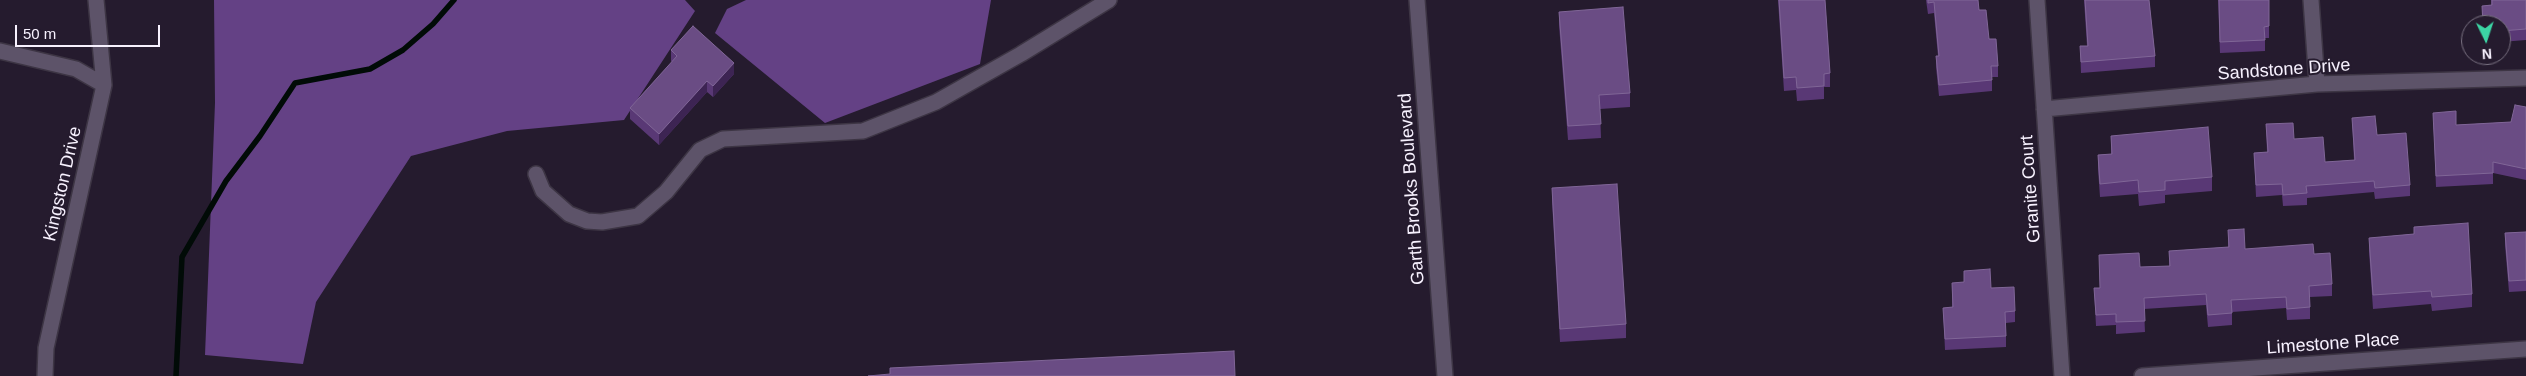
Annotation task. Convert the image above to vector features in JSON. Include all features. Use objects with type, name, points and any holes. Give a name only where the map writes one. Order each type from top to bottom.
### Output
[{"type":"street","name":"Kingston Drive","points":[[45,376],[46,348],[104,85],[96,0]]},
{"type":"street","points":[[536,174],[543,191],[569,214],[587,221],[602,222],[638,216],[666,192],[700,150],[723,140],[862,131],[936,102],[1021,54],[1109,0]]},
{"type":"street","name":"Garth Brooks Boulevard","points":[[1417,0],[1445,376]]},
{"type":"street","name":"Granite Court","points":[[2037,0],[2062,376]]},
{"type":"street","points":[[2311,0],[2317,84]]},
{"type":"street","points":[[0,51],[76,69],[104,85]]},
{"type":"street","name":"Sandstone Drive","points":[[2044,109],[2317,84],[2526,78]]},
{"type":"street","name":"Limestone Place","points":[[2142,376],[2526,349]]},
{"type":"shaded area","points":[[214,0],[685,0],[695,11],[624,120],[507,131],[411,156],[316,302],[303,364],[205,355],[215,103]]},
{"type":"shaded area","points":[[746,0],[991,0],[980,64],[825,123],[715,33],[727,9]]},
{"type":"building","points":[[1779,0],[1825,0],[1830,73],[1824,74],[1824,86],[1797,88],[1796,77],[1784,78]]},
{"type":"building","points":[[1928,0],[1978,0],[1979,10],[1986,10],[1989,39],[1996,39],[1998,66],[1991,66],[1992,80],[1939,85],[1936,56],[1939,56],[1934,2],[1928,3]]},
{"type":"building","points":[[2085,0],[2149,0],[2155,56],[2081,62],[2080,46],[2088,46]]},
{"type":"building","points":[[2219,0],[2269,0],[2269,26],[2264,27],[2265,40],[2220,42]]},
{"type":"building","points":[[2492,0],[2526,0],[2526,29],[2511,30],[2511,15],[2482,15],[2482,6],[2492,5]]},
{"type":"building","points":[[1623,7],[1630,93],[1599,95],[1601,124],[1568,126],[1559,12]]},
{"type":"building","points":[[693,26],[734,63],[713,86],[707,81],[659,134],[630,108],[677,56],[671,50]]},
{"type":"building","points":[[2515,105],[2526,107],[2526,169],[2493,162],[2493,173],[2436,176],[2433,113],[2456,111],[2456,125],[2511,122]]},
{"type":"building","points":[[2375,116],[2377,135],[2406,133],[2410,185],[2375,188],[2374,181],[2306,186],[2307,193],[2283,195],[2282,184],[2256,185],[2254,153],[2268,152],[2266,124],[2293,123],[2294,139],[2323,137],[2325,162],[2355,160],[2352,118]]},
{"type":"building","points":[[2208,127],[2212,177],[2165,181],[2165,190],[2139,192],[2138,180],[2100,184],[2098,155],[2112,154],[2111,136]]},
{"type":"building","points":[[1617,184],[1626,324],[1560,329],[1552,188]]},
{"type":"building","points":[[2468,223],[2472,294],[2432,297],[2431,291],[2373,295],[2369,238],[2414,234],[2414,227]]},
{"type":"building","points":[[2244,229],[2245,249],[2313,244],[2314,254],[2330,253],[2332,284],[2309,286],[2310,307],[2287,309],[2286,297],[2231,300],[2232,313],[2208,315],[2206,294],[2144,298],[2145,321],[2116,322],[2116,314],[2096,315],[2094,288],[2100,288],[2099,255],[2139,253],[2140,267],[2170,266],[2169,251],[2229,247],[2228,230]]},
{"type":"building","points":[[2526,232],[2526,280],[2509,281],[2505,233]]},
{"type":"building","points":[[1990,269],[1991,288],[2014,287],[2015,311],[2005,312],[2006,336],[1945,339],[1943,308],[1953,307],[1952,283],[1964,282],[1964,271]]},
{"type":"building","points":[[1234,351],[1235,376],[868,376],[890,374],[890,368]]},
{"type":"waterway","points":[[176,376],[182,257],[226,181],[260,136],[295,83],[370,69],[403,50],[433,24],[454,0]]}]
